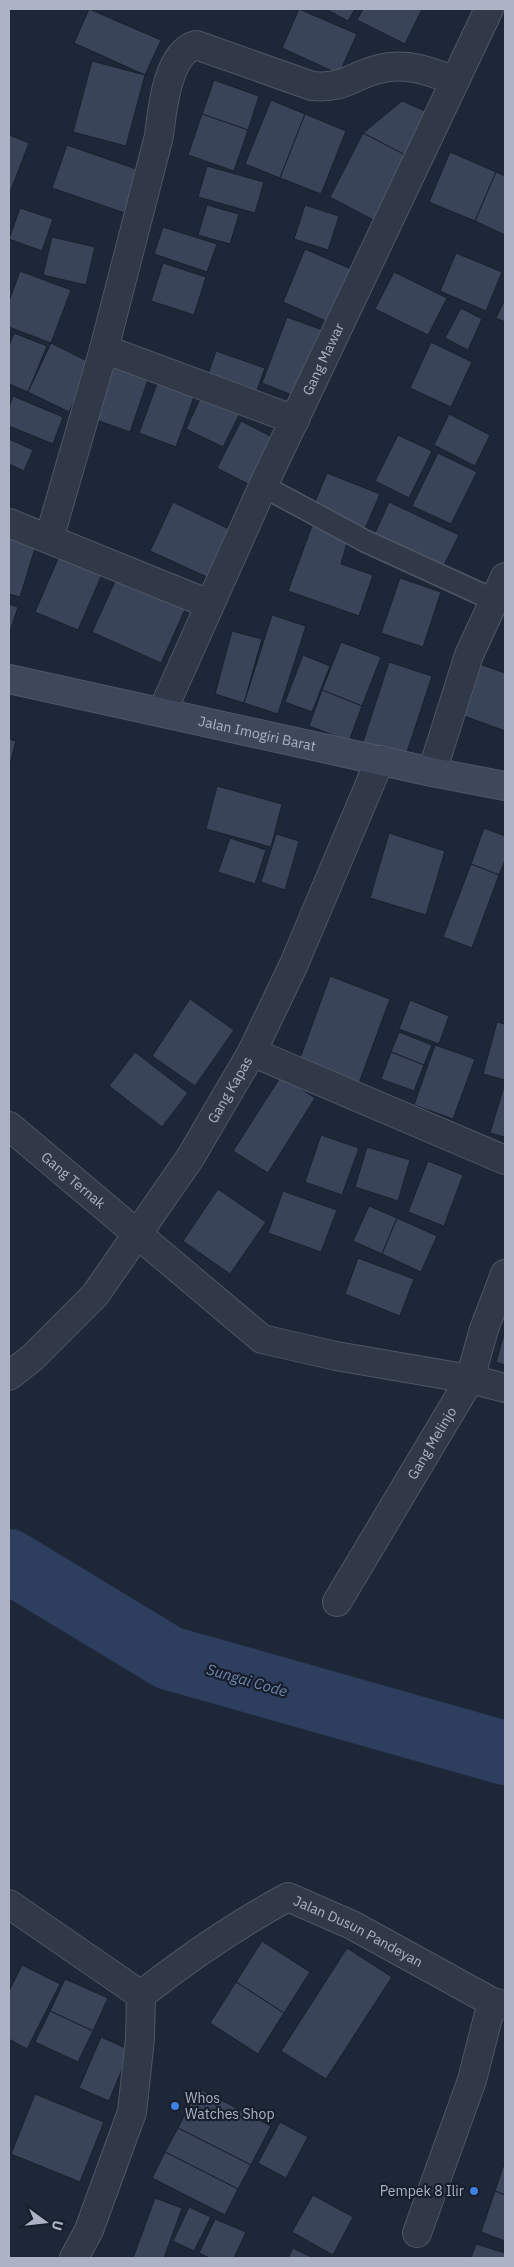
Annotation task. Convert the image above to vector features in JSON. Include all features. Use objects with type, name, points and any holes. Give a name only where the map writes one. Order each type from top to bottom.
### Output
[{"type":"main road","name":"Jalan Imogiri Barat","points":[[9,679],[432,772],[505,786]]},
{"type":"street","name":"Gang Mawar","points":[[162,712],[263,486],[489,9]]},
{"type":"street","points":[[49,539],[104,349],[159,136],[163,105],[171,74],[180,56],[190,46],[196,44],[312,86],[329,88],[346,84],[377,70],[394,66],[422,68],[455,81]]},
{"type":"street","points":[[104,349],[295,420]]},
{"type":"street","points":[[9,524],[209,604]]},
{"type":"street","points":[[432,772],[469,655],[500,588]]},
{"type":"street","name":"Gang Kapas","points":[[9,1376],[32,1358],[95,1295],[135,1234],[190,1158],[252,1052],[294,964],[380,760]]},
{"type":"street","points":[[252,1052],[505,1160]]},
{"type":"street","name":"Gang Ternak","points":[[9,1126],[262,1339],[336,1356],[470,1379],[505,1388]]},
{"type":"street","name":"Gang Melinjo","points":[[337,1602],[470,1379],[484,1329],[505,1274]]},
{"type":"street","name":"Jalan Dusun Pandeyan","points":[[141,1995],[178,1966],[246,1920],[288,1897],[352,1925],[499,2004]]},
{"type":"street","points":[[9,1904],[141,1995],[140,2039],[132,2112],[89,2230],[74,2258]]},
{"type":"street","points":[[417,2234],[499,2004]]},
{"type":"lane","points":[[263,486],[366,541],[500,588]]},
{"type":"building","points":[[89,9],[161,40],[145,75],[74,43]]},
{"type":"building","points":[[299,9],[357,34],[339,74],[282,48]]},
{"type":"building","points":[[326,9],[355,9],[348,21]]},
{"type":"building","points":[[363,9],[422,9],[405,44],[357,20]]},
{"type":"building","points":[[92,61],[145,75],[126,146],[73,132]]},
{"type":"building","points":[[214,80],[259,96],[248,130],[202,114]]},
{"type":"building","points":[[271,100],[305,114],[280,178],[245,164]]},
{"type":"building","points":[[402,101],[432,114],[409,157],[363,133]]},
{"type":"building","points":[[202,114],[248,130],[234,171],[188,155]]},
{"type":"building","points":[[305,114],[346,131],[321,194],[280,178]]},
{"type":"building","points":[[363,133],[409,157],[375,221],[330,197]]},
{"type":"building","points":[[9,135],[29,143],[11,190],[9,189]]},
{"type":"building","points":[[67,145],[139,170],[125,213],[52,188]]},
{"type":"building","points":[[450,152],[496,172],[475,221],[429,202]]},
{"type":"building","points":[[207,166],[264,182],[255,213],[198,197]]},
{"type":"building","points":[[496,172],[505,176],[505,235],[475,221]]},
{"type":"building","points":[[207,205],[239,214],[230,244],[198,235]]},
{"type":"building","points":[[305,205],[339,216],[328,250],[294,239]]},
{"type":"building","points":[[20,208],[53,219],[42,251],[9,239]]},
{"type":"building","points":[[163,227],[217,244],[207,272],[154,254]]},
{"type":"building","points":[[52,237],[95,247],[86,285],[43,275]]},
{"type":"building","points":[[305,249],[358,272],[335,325],[283,302]]},
{"type":"building","points":[[456,253],[502,272],[486,311],[440,291]]},
{"type":"building","points":[[163,263],[206,277],[194,315],[151,301]]},
{"type":"building","points":[[20,271],[71,290],[51,343],[9,327],[9,301]]},
{"type":"building","points":[[394,272],[447,298],[428,335],[375,309]]},
{"type":"building","points":[[505,299],[505,322],[496,318]]},
{"type":"building","points":[[461,308],[482,319],[468,350],[445,338]]},
{"type":"building","points":[[287,317],[328,332],[302,399],[262,383]]},
{"type":"building","points":[[14,333],[47,346],[28,392],[9,384],[9,346]]},
{"type":"building","points":[[431,342],[472,362],[451,407],[410,388]]},
{"type":"building","points":[[51,343],[91,363],[69,412],[28,392]]},
{"type":"building","points":[[216,351],[265,368],[253,401],[205,383]]},
{"type":"building","points":[[108,359],[150,374],[130,432],[88,417]]},
{"type":"building","points":[[159,378],[196,391],[176,447],[139,433]]},
{"type":"building","points":[[202,395],[240,413],[223,447],[186,429]]},
{"type":"building","points":[[13,396],[63,417],[53,444],[9,426],[9,407]]},
{"type":"building","points":[[449,414],[490,435],[475,466],[434,445]]},
{"type":"building","points":[[241,421],[276,439],[252,486],[217,468]]},
{"type":"building","points":[[398,435],[432,451],[409,498],[375,481]]},
{"type":"building","points":[[9,439],[33,450],[24,471],[9,464]]},
{"type":"building","points":[[438,453],[477,472],[451,524],[412,506]]},
{"type":"building","points":[[327,473],[380,494],[364,531],[312,509]]},
{"type":"building","points":[[173,502],[229,529],[207,577],[150,551]]},
{"type":"building","points":[[389,502],[459,535],[444,565],[375,533]]},
{"type":"building","points":[[312,526],[348,539],[341,564],[373,575],[359,616],[288,591]]},
{"type":"building","points":[[9,533],[37,542],[20,597],[9,594]]},
{"type":"building","points":[[60,554],[103,572],[78,630],[35,612]]},
{"type":"building","points":[[118,575],[187,605],[161,663],[92,632]]},
{"type":"building","points":[[400,578],[441,592],[423,647],[381,633]]},
{"type":"building","points":[[9,604],[18,607],[9,634]]},
{"type":"building","points":[[272,615],[306,626],[278,714],[244,703]]},
{"type":"building","points":[[232,631],[262,639],[244,703],[215,694]]},
{"type":"building","points":[[341,642],[381,657],[362,706],[322,690]]},
{"type":"building","points":[[303,655],[330,666],[312,712],[285,702]]},
{"type":"building","points":[[389,662],[432,676],[405,758],[362,745]]},
{"type":"building","points":[[474,662],[505,673],[505,731],[456,713]]},
{"type":"building","points":[[322,690],[362,706],[349,741],[309,726]]},
{"type":"building","points":[[9,739],[16,741],[9,768]]},
{"type":"building","points":[[217,786],[282,804],[271,847],[206,829]]},
{"type":"building","points":[[484,828],[505,836],[505,860],[499,875],[471,864]]},
{"type":"building","points":[[389,833],[445,851],[426,915],[370,898]]},
{"type":"building","points":[[276,834],[299,841],[285,890],[261,882]]},
{"type":"building","points":[[230,838],[266,850],[255,884],[218,872]]},
{"type":"building","points":[[471,864],[499,875],[472,948],[443,937]]},
{"type":"building","points":[[330,976],[390,999],[359,1083],[299,1061]]},
{"type":"building","points":[[190,999],[234,1030],[195,1086],[152,1056]]},
{"type":"building","points":[[410,1000],[449,1016],[439,1044],[399,1029]]},
{"type":"building","points":[[497,1022],[505,1024],[505,1080],[483,1074]]},
{"type":"building","points":[[399,1032],[432,1045],[424,1065],[391,1052]]},
{"type":"building","points":[[435,1045],[475,1059],[453,1119],[414,1105]]},
{"type":"building","points":[[135,1052],[188,1093],[162,1127],[109,1086]]},
{"type":"building","points":[[391,1052],[424,1065],[414,1091],[381,1079]]},
{"type":"building","points":[[281,1076],[315,1098],[268,1173],[233,1151]]},
{"type":"building","points":[[505,1086],[505,1137],[490,1133]]},
{"type":"building","points":[[321,1135],[359,1148],[342,1195],[305,1182]]},
{"type":"building","points":[[367,1147],[410,1160],[398,1201],[355,1187]]},
{"type":"building","points":[[428,1161],[463,1175],[444,1226],[408,1212]]},
{"type":"building","points":[[218,1189],[266,1222],[230,1274],[183,1241]]},
{"type":"building","points":[[283,1191],[337,1210],[321,1252],[268,1233]]},
{"type":"building","points":[[369,1206],[397,1218],[382,1254],[353,1241]]},
{"type":"building","points":[[397,1218],[437,1236],[421,1272],[382,1254]]},
{"type":"building","points":[[358,1258],[414,1279],[400,1316],[345,1294]]},
{"type":"building","points":[[505,1331],[505,1365],[496,1362]]},
{"type":"building","points":[[262,1941],[310,1972],[284,2013],[236,1982]]},
{"type":"building","points":[[347,1948],[392,1977],[326,2079],[281,2051]]},
{"type":"building","points":[[22,1965],[60,1984],[27,2049],[9,2039],[9,1991]]},
{"type":"building","points":[[65,1979],[108,1998],[93,2031],[50,2011]]},
{"type":"building","points":[[236,1982],[284,2013],[258,2054],[210,2023]]},
{"type":"building","points":[[50,2011],[93,2031],[78,2062],[35,2042]]},
{"type":"building","points":[[101,2037],[130,2050],[109,2101],[79,2088]]},
{"type":"building","points":[[198,2088],[271,2126],[251,2165],[178,2128]]},
{"type":"building","points":[[35,2094],[104,2122],[80,2182],[11,2154]]},
{"type":"building","points":[[280,2122],[308,2137],[286,2178],[258,2163]]},
{"type":"building","points":[[178,2128],[251,2165],[238,2189],[165,2152]]},
{"type":"building","points":[[165,2152],[238,2189],[225,2215],[152,2178]]},
{"type":"building","points":[[505,2161],[505,2195],[495,2191]]},
{"type":"building","points":[[495,2191],[505,2195],[505,2241],[481,2232]]},
{"type":"building","points":[[313,2195],[353,2217],[333,2255],[292,2232]]},
{"type":"building","points":[[155,2198],[182,2208],[164,2258],[133,2258]]},
{"type":"building","points":[[189,2207],[211,2217],[194,2251],[173,2241]]},
{"type":"building","points":[[215,2219],[246,2232],[234,2258],[210,2258],[199,2253]]},
{"type":"building","points":[[476,2244],[505,2253],[505,2258],[471,2258]]},
{"type":"building","points":[[293,2248],[313,2258],[288,2258]]},
{"type":"waterway","name":"Sungai Code","points":[[9,1561],[169,1658],[505,1753]]},
{"type":"place","name":"Whos Watches Shop","points":[[175,2106]]},
{"type":"place","name":"Pempek 8 Ilir","points":[[474,2191]]}]
